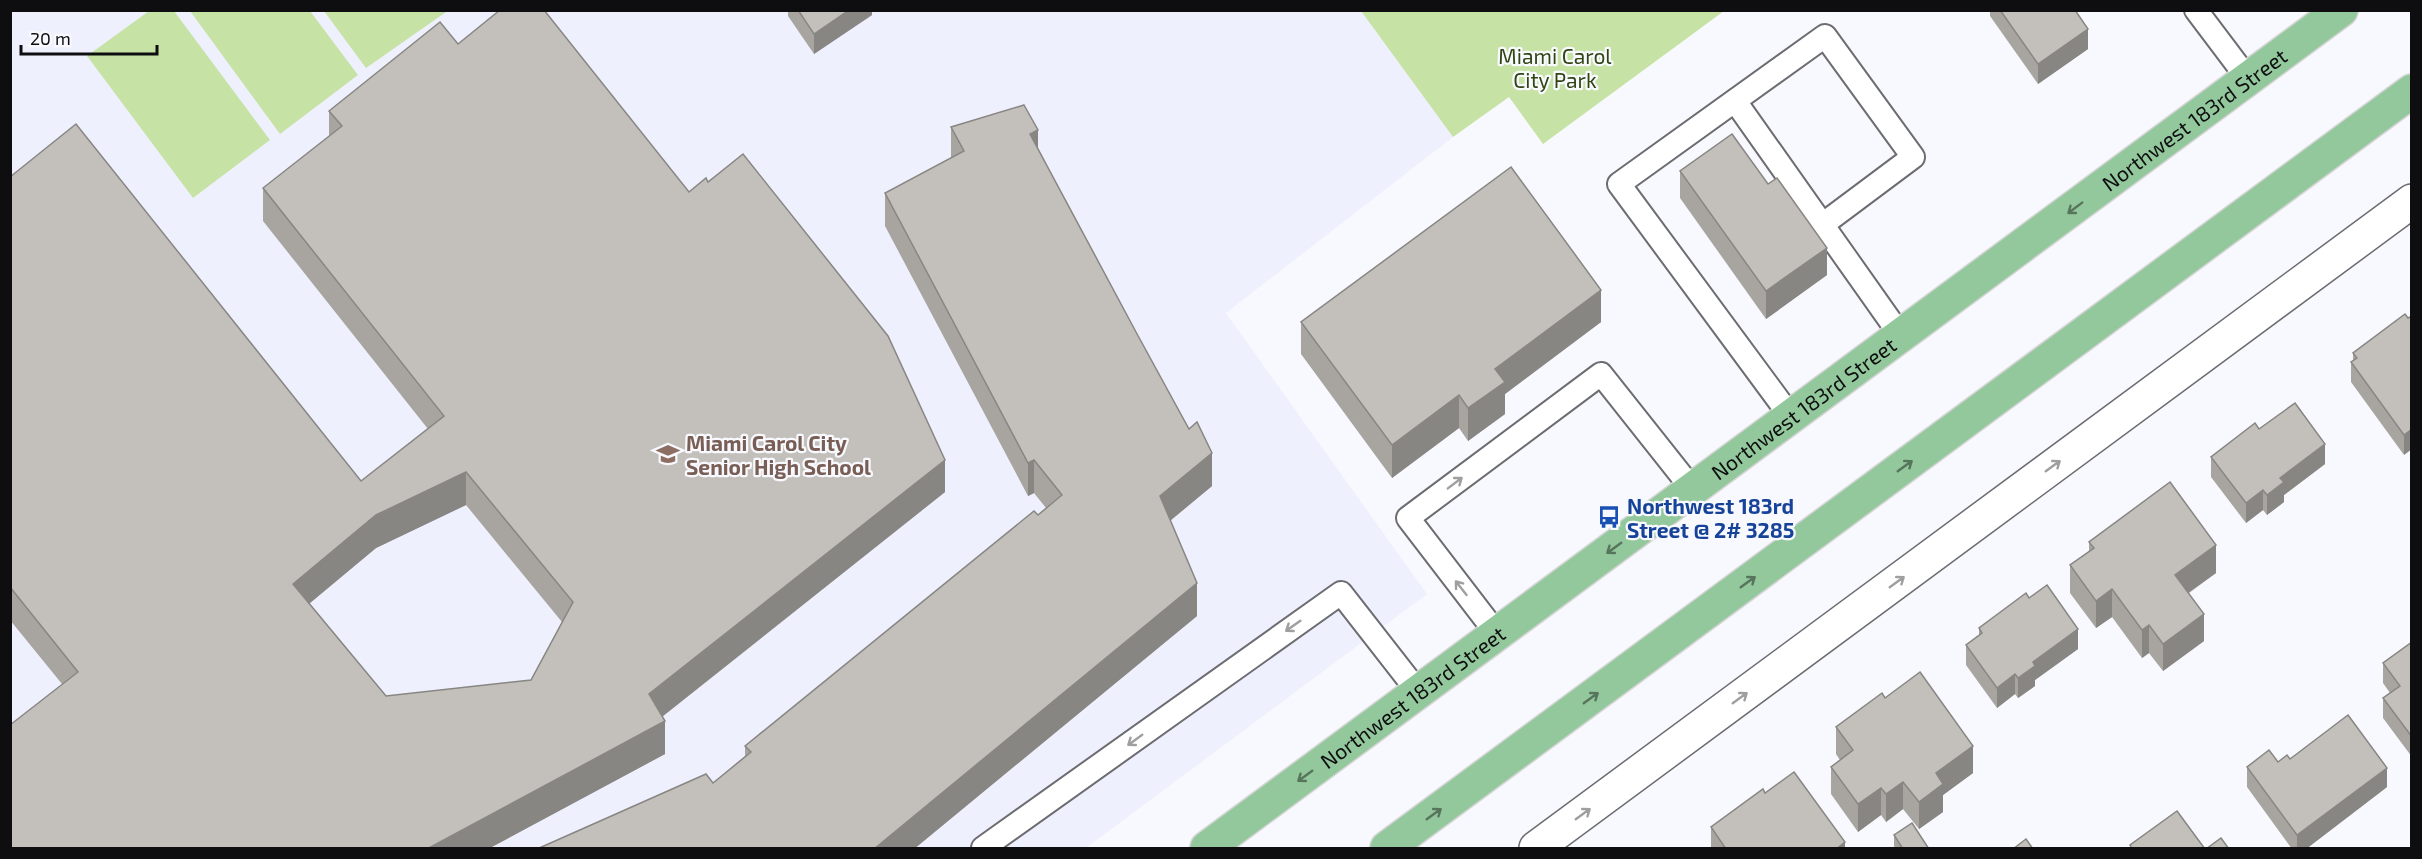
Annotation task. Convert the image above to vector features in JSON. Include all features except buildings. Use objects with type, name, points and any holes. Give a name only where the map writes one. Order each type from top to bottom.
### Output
[{"type":"main road","name":"Northwest 183rd Street","points":[[1207,849],[2341,10]]},
{"type":"main road","points":[[1387,849],[2412,91]]},
{"type":"street","points":[[1536,849],[2412,201]]},
{"type":"lane","points":[[2196,10],[2248,79]]},
{"type":"lane","points":[[1791,417],[1619,184],[1825,36],[1913,157],[1822,225]]},
{"type":"lane","points":[[1735,101],[1901,336]]},
{"type":"lane","points":[[1497,634],[1408,518],[1601,374],[1693,490]]},
{"type":"lane","points":[[983,849],[1341,593],[1419,693]]},
{"type":"shaded area","name":"Miami Carol City Senior High School","points":[[10,11],[1361,11],[1453,137],[1226,313],[1427,594],[1086,848],[11,848]]},
{"type":"green space","points":[[149,11],[174,11],[270,140],[193,198],[87,56]]},
{"type":"green space","points":[[190,11],[310,11],[358,75],[280,134]]},
{"type":"green space","points":[[324,11],[445,11],[366,68]]},
{"type":"green space","name":"Miami Carol City Park","points":[[1361,11],[1724,11],[1543,144],[1509,97],[1453,137]]},
{"type":"place","name":"Miami Carol City Senior High School","points":[[668,454]]},
{"type":"place","name":"Northwest 183rd Street @ 2# 3285","points":[[1609,517]]}]
